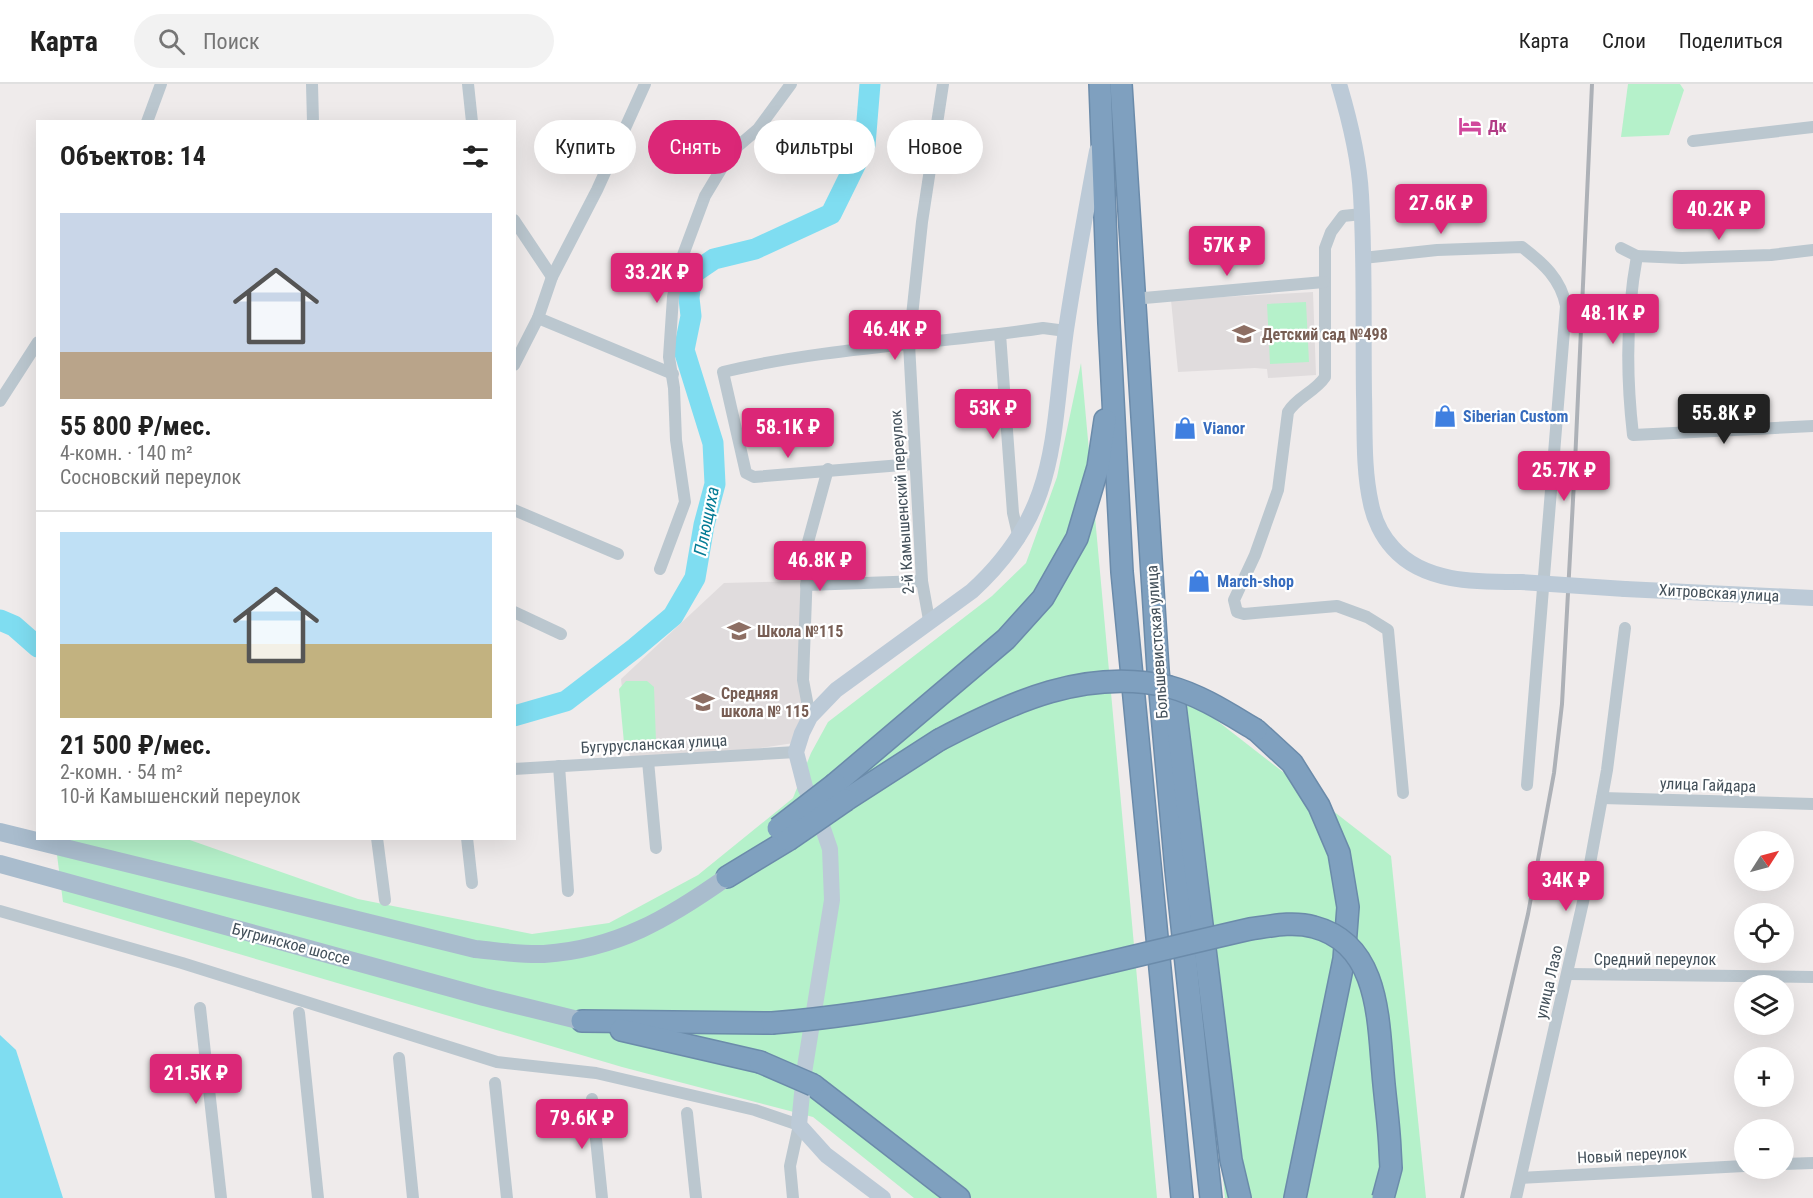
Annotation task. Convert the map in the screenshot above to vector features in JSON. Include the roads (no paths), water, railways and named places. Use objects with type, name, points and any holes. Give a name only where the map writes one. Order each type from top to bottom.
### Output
[{"type":"highway","name":"Большевистская улица","points":[[1100,84],[1122,572],[1182,1198]]},
{"type":"highway","name":"Большевистская улица","points":[[1121,84],[1146,489],[1176,870],[1211,1198]]},
{"type":"highway","points":[[728,877],[841,792],[1006,639],[1043,598],[1077,538],[1098,467],[1111,366]]},
{"type":"highway","points":[[1146,489],[1178,725],[1231,1160],[1240,1198]]},
{"type":"highway","points":[[841,792],[1002,707],[1059,688],[1121,680],[1171,687],[1212,705],[1256,730],[1292,763],[1319,806],[1339,853],[1348,907],[1344,959],[1295,1198]]},
{"type":"highway","points":[[582,1021],[772,1023],[840,1017],[1001,985],[1250,929],[1292,924],[1313,926],[1343,940],[1356,954],[1373,988],[1379,1021],[1391,1159],[1383,1198]]},
{"type":"highway","points":[[582,1021],[760,1062],[813,1086],[883,1136],[959,1198]]},
{"type":"main road","points":[[0,832],[475,949],[542,954],[597,947],[652,926],[728,877]]},
{"type":"main road","name":"Бугринское шоссе","points":[[0,864],[484,998],[582,1021]]},
{"type":"street","points":[[148,120],[161,84]]},
{"type":"street","points":[[312,84],[313,120]]},
{"type":"street","points":[[468,84],[472,120]]},
{"type":"street","points":[[516,361],[538,318],[552,277],[597,190],[645,84]]},
{"type":"street","points":[[660,569],[685,502],[676,440],[673,374],[669,357],[673,297],[680,263],[705,196],[736,147],[758,129],[791,84]]},
{"type":"street","name":"2-й Камышенский переулок","points":[[929,620],[921,581],[909,344],[922,222],[943,84]]},
{"type":"street","name":"Хитровская улица","points":[[1339,84],[1355,139],[1362,214],[1367,483],[1371,506],[1383,534],[1403,558],[1427,571],[1470,581],[1813,598]]},
{"type":"street","points":[[793,1198],[790,1166],[799,1125],[804,1072],[832,900],[830,849],[819,816],[805,787],[796,752],[810,717],[836,690],[929,620],[972,591],[1019,540],[1050,465],[1066,332],[1101,125]]},
{"type":"street","points":[[1693,141],[1813,127]]},
{"type":"street","points":[[1362,214],[1343,216],[1331,231],[1325,248],[1325,377],[1318,388],[1293,405],[1288,412],[1278,490],[1255,555],[1234,600],[1236,612],[1244,614],[1337,606],[1367,617],[1388,630],[1403,793]]},
{"type":"street","points":[[516,223],[552,277]]},
{"type":"street","points":[[1363,258],[1437,250],[1522,247],[1541,262],[1563,288],[1566,306],[1527,785]]},
{"type":"street","points":[[1621,248],[1637,256],[1682,258],[1771,255],[1813,250]]},
{"type":"street","points":[[1637,256],[1629,300],[1628,392],[1633,435],[1813,426]]},
{"type":"street","points":[[1133,299],[1324,282]]},
{"type":"street","points":[[538,318],[673,374]]},
{"type":"street","points":[[914,464],[828,469],[754,477],[746,473],[723,372],[777,359],[1043,328],[1066,332]]},
{"type":"street","points":[[1000,334],[1013,513],[1019,540]]},
{"type":"street","points":[[0,401],[36,345]]},
{"type":"street","points":[[810,717],[803,680],[808,542],[828,469]]},
{"type":"street","points":[[516,511],[618,554]]},
{"type":"street","points":[[806,585],[921,581]]},
{"type":"street","points":[[516,613],[561,634]]},
{"type":"street","name":"улица Лазо","points":[[1516,1198],[1568,974],[1602,798],[1624,628]]},
{"type":"street","name":"Бугурусланская улица","points":[[516,769],[796,752]]},
{"type":"street","points":[[648,761],[656,848]]},
{"type":"street","points":[[559,766],[568,891]]},
{"type":"street","name":"улица Гайдара","points":[[1602,798],[1813,804]]},
{"type":"street","points":[[377,840],[385,900]]},
{"type":"street","points":[[467,840],[472,883]]},
{"type":"street","points":[[0,911],[182,963],[496,1062],[596,1073],[755,1110],[799,1125],[826,1155],[883,1198]]},
{"type":"street","name":"Средний переулок","points":[[1568,974],[1813,976]]},
{"type":"street","points":[[200,1008],[221,1198]]},
{"type":"street","points":[[299,1013],[318,1198]]},
{"type":"street","points":[[399,1058],[413,1198]]},
{"type":"street","points":[[495,1083],[507,1198]]},
{"type":"street","points":[[592,1099],[602,1198]]},
{"type":"street","points":[[687,1113],[696,1198]]},
{"type":"street","points":[[1794,1164],[1813,1163]]},
{"type":"street","name":"Новый переулок","points":[[1521,1178],[1734,1167]]},
{"type":"water","points":[[0,1035],[16,1050],[63,1198],[0,1198]]},
{"type":"waterway","name":"Плющиха","points":[[516,715],[566,701],[673,616],[695,578],[704,525],[715,484],[713,443],[684,350],[691,316],[689,298],[692,274],[714,259],[755,249],[831,214],[865,145],[870,84]]},
{"type":"waterway","name":"Плющиха","points":[[0,620],[14,626],[36,645]]},
{"type":"railway","points":[[1462,1198],[1528,914],[1554,773],[1562,704],[1592,84]]},
{"type":"place","name":"Дк","points":[[1470,126]]},
{"type":"place","name":"Детский сад №498","points":[[1244,334]]},
{"type":"place","name":"Siberian Custom","points":[[1445,416]]},
{"type":"place","name":"Vianor","points":[[1185,428]]},
{"type":"place","name":"March-shop","points":[[1199,581]]},
{"type":"place","name":"Школа №115","points":[[739,631]]},
{"type":"place","name":"Средняя школа № 115","points":[[703,702]]}]
